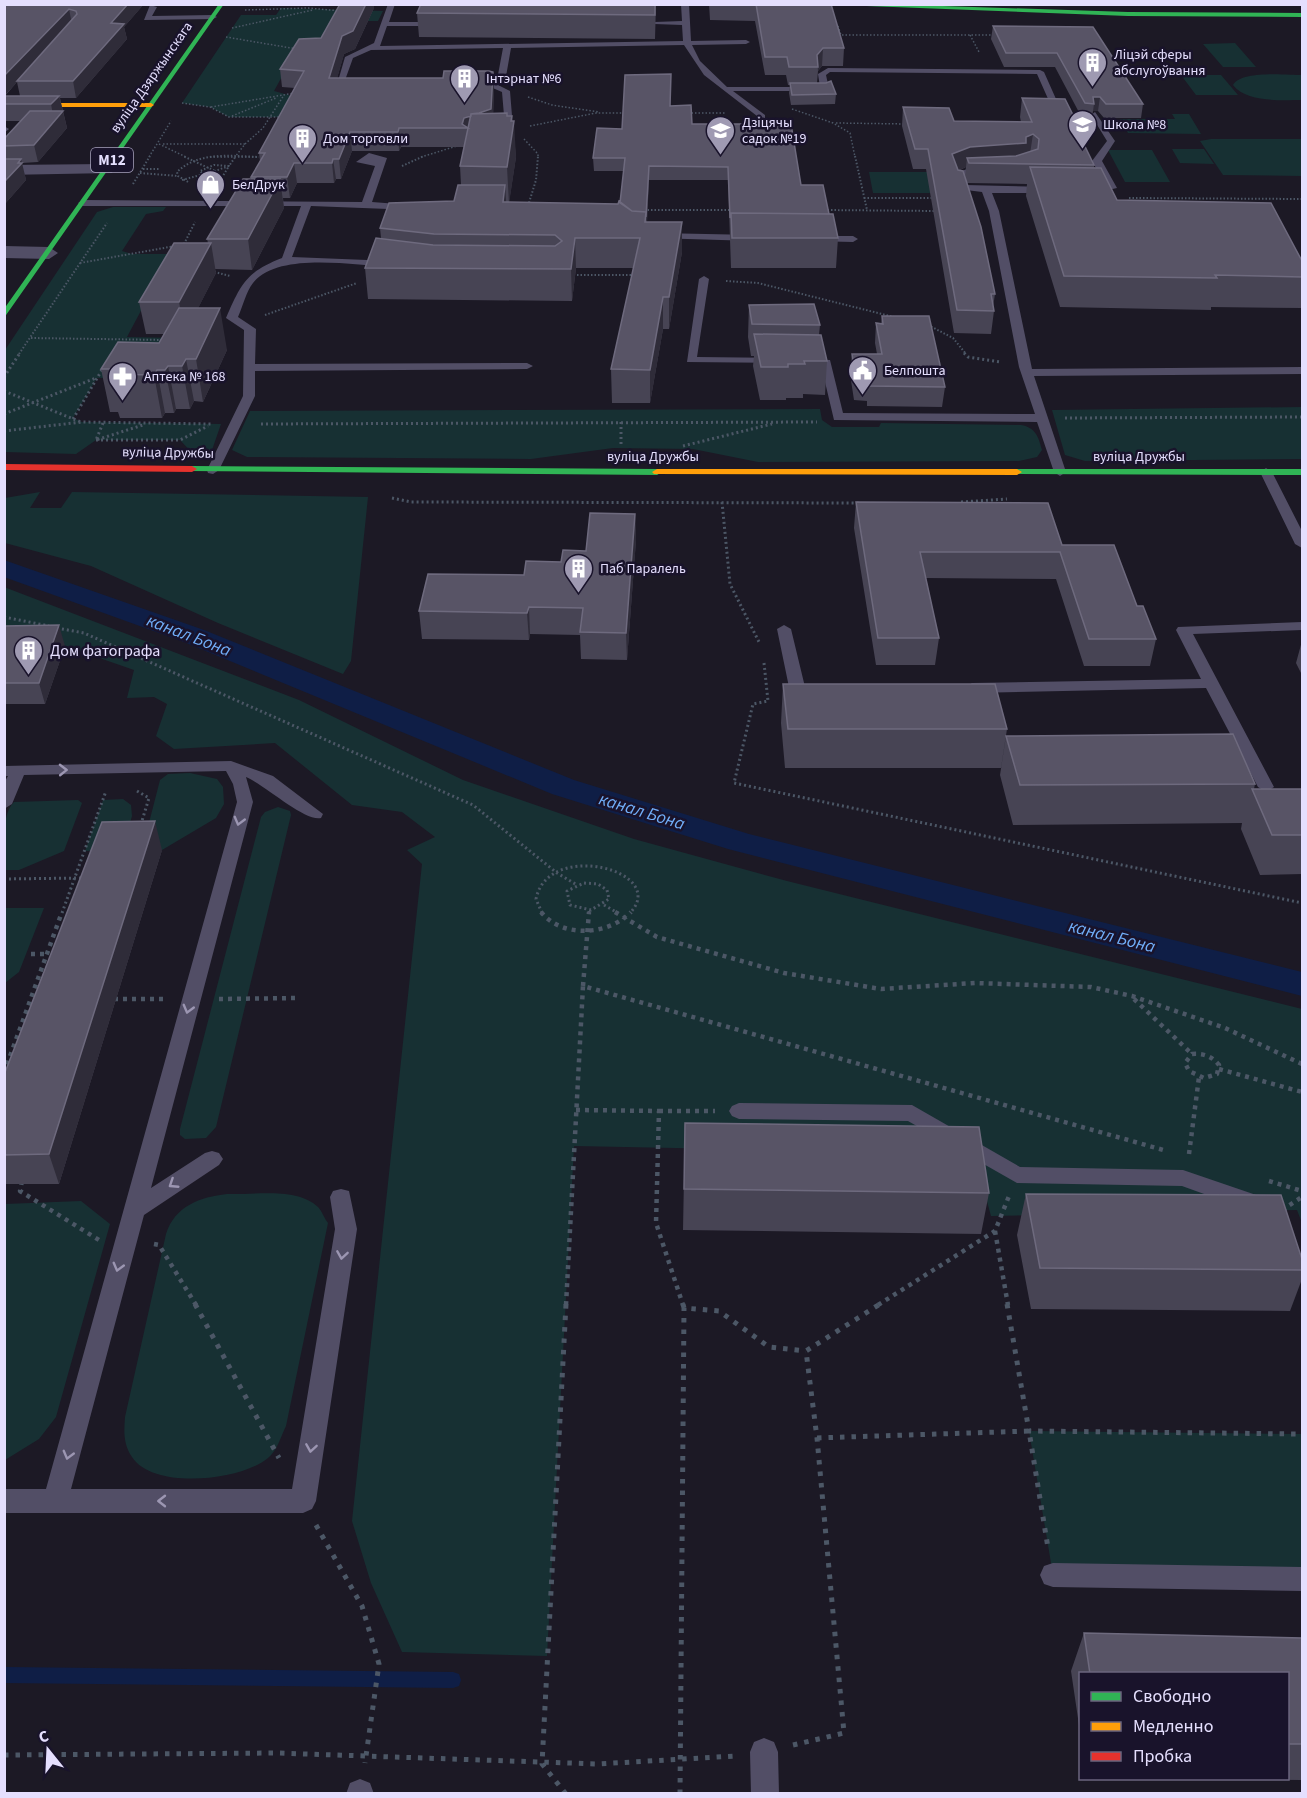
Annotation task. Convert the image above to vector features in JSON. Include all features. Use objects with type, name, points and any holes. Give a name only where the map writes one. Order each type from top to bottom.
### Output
[{"type":"main road","name":"вуліца Дзяржынскага","points":[[4,316],[222,4]]},
{"type":"main road","points":[[816,4],[1302,15]]},
{"type":"main road","points":[[9,102],[151,105]]},
{"type":"main road","name":"вуліца Дружбы","points":[[4,467],[414,472],[1302,472]]},
{"type":"street","points":[[4,170],[106,170]]},
{"type":"street","points":[[4,252],[49,253]]},
{"type":"lane","points":[[374,48],[386,24],[392,4]]},
{"type":"lane","points":[[685,4],[687,43],[703,69],[724,89],[761,115],[762,127],[741,133]]},
{"type":"lane","points":[[153,7],[147,18],[213,17]]},
{"type":"lane","points":[[626,23],[687,23]]},
{"type":"lane","points":[[386,24],[446,24]]},
{"type":"lane","points":[[371,85],[339,86],[349,57],[374,48],[507,47],[525,43],[746,42]]},
{"type":"lane","points":[[458,85],[492,85],[501,82],[507,47]]},
{"type":"lane","points":[[724,89],[825,89],[822,74],[828,70],[1040,72],[1052,99]]},
{"type":"lane","points":[[469,142],[509,128],[506,91],[492,85]]},
{"type":"lane","points":[[1077,191],[1112,188],[1097,161],[1111,141],[1095,115]]},
{"type":"lane","points":[[363,206],[369,200],[380,164]]},
{"type":"lane","points":[[1002,171],[967,172],[957,176],[961,187],[986,190],[1066,190]]},
{"type":"lane","points":[[986,190],[997,220],[1026,370],[1060,472]]},
{"type":"lane","points":[[83,203],[307,203],[421,208]]},
{"type":"lane","points":[[286,260],[307,203]]},
{"type":"lane","points":[[646,236],[761,238]]},
{"type":"lane","points":[[807,238],[853,239]]},
{"type":"lane","points":[[213,470],[249,396],[250,329],[232,318],[249,280],[258,271],[286,260],[401,265]]},
{"type":"lane","points":[[704,279],[692,360],[826,362],[838,417],[1043,418]]},
{"type":"lane","points":[[249,368],[527,366]]},
{"type":"lane","points":[[1026,370],[1302,371]]},
{"type":"lane","points":[[1266,472],[1302,544]]},
{"type":"lane","points":[[1266,787],[1183,630],[1302,626]]},
{"type":"lane","points":[[784,629],[798,692],[833,691]]},
{"type":"lane","points":[[951,688],[1210,683]]},
{"type":"lane","points":[[55,1501],[245,802],[241,783],[231,766]]},
{"type":"lane","points":[[4,804],[9,774],[231,766],[267,780],[315,814]]},
{"type":"lane","points":[[739,1111],[912,1113],[1017,1175],[1183,1178],[1279,1212]]},
{"type":"lane","points":[[134,1210],[212,1159]]},
{"type":"lane","points":[[4,1501],[303,1501],[346,1229],[341,1197]]},
{"type":"lane","points":[[1053,1575],[1302,1579]]},
{"type":"lane","points":[[764,1752],[765,1794]]},
{"type":"path","points":[[834,5],[841,35],[1005,35]]},
{"type":"path","points":[[241,15],[246,8],[316,9],[344,12]]},
{"type":"path","points":[[232,28],[316,9]]},
{"type":"path","points":[[220,46],[237,22]]},
{"type":"path","points":[[970,35],[979,52]]},
{"type":"path","points":[[226,37],[305,51]]},
{"type":"path","points":[[182,103],[210,107],[304,92]]},
{"type":"path","points":[[229,117],[285,94]]},
{"type":"path","points":[[221,176],[245,144],[257,137],[285,94]]},
{"type":"path","points":[[179,107],[185,97]]},
{"type":"path","points":[[210,107],[229,117],[283,117]]},
{"type":"path","points":[[681,113],[800,112]]},
{"type":"path","points":[[500,133],[596,113],[627,113]]},
{"type":"path","points":[[4,377],[121,203],[174,116]]},
{"type":"path","points":[[833,123],[917,124]]},
{"type":"path","points":[[524,127],[524,139],[538,154],[536,180],[528,206],[539,206]]},
{"type":"path","points":[[397,169],[428,154],[469,142]]},
{"type":"path","points":[[159,144],[245,144]]},
{"type":"path","points":[[159,144],[208,166],[221,176]]},
{"type":"path","points":[[178,176],[180,168],[196,161],[259,157]]},
{"type":"path","points":[[201,174],[201,169],[208,166],[229,166]]},
{"type":"path","points":[[173,183],[229,166]]},
{"type":"path","points":[[140,173],[178,176],[192,183]]},
{"type":"path","points":[[201,174],[221,176]]},
{"type":"path","points":[[184,244],[207,203]]},
{"type":"path","points":[[639,210],[739,210]]},
{"type":"path","points":[[821,210],[936,211]]},
{"type":"path","points":[[80,263],[184,244]]},
{"type":"path","points":[[184,244],[191,250]]},
{"type":"path","points":[[204,264],[211,270],[233,277],[229,285]]},
{"type":"path","points":[[566,279],[568,268]]},
{"type":"path","points":[[567,275],[645,275]]},
{"type":"path","points":[[704,279],[758,283],[895,317]]},
{"type":"path","points":[[238,322],[358,283]]},
{"type":"path","points":[[918,323],[952,338],[968,357],[1026,370]]},
{"type":"path","points":[[30,338],[172,340],[161,344]]},
{"type":"path","points":[[73,418],[106,362]]},
{"type":"path","points":[[4,414],[97,378]]},
{"type":"path","points":[[4,391],[82,422]]},
{"type":"path","points":[[4,431],[82,422],[211,424],[779,423],[825,422],[838,417]]},
{"type":"path","points":[[1043,418],[1302,417]]},
{"type":"path","points":[[621,422],[619,446],[630,446]]},
{"type":"path","points":[[96,440],[103,423]]},
{"type":"path","points":[[96,440],[148,423]]},
{"type":"path","points":[[680,446],[779,423]]},
{"type":"path","points":[[96,440],[180,440],[211,424]]},
{"type":"path","points":[[959,502],[1017,497]]},
{"type":"path","points":[[411,502],[866,502]]},
{"type":"path","points":[[722,502],[730,584],[754,629],[762,650]]},
{"type":"path","points":[[4,617],[84,633],[473,804],[557,873],[577,885]]},
{"type":"path","points":[[763,660],[768,701],[753,704],[734,783],[1302,903]]},
{"type":"path","points":[[4,1073],[106,790]]},
{"type":"path","points":[[95,791],[117,791]]},
{"type":"path","points":[[128,791],[140,792],[149,798],[139,829]]},
{"type":"path","points":[[593,865],[617,870],[630,878],[637,887],[639,899],[636,910],[627,920],[613,927],[589,931],[565,929],[552,923],[542,914],[537,904],[538,893],[543,883],[568,868],[593,865]]},
{"type":"path","points":[[4,879],[86,878]]},
{"type":"path","points":[[591,883],[603,886],[609,894],[604,905],[589,911],[575,909],[567,901],[567,891],[577,885],[591,883]]},
{"type":"path","points":[[604,905],[657,936],[784,973],[881,989],[975,983],[1091,987],[1132,996],[1225,1029],[1302,1064]]},
{"type":"path","points":[[566,1794],[542,1764],[576,1110],[589,911]]},
{"type":"path","points":[[31,954],[48,954]]},
{"type":"path","points":[[583,987],[1200,1160]]},
{"type":"path","points":[[1132,996],[1192,1054],[1208,1056],[1216,1061],[1220,1070]]},
{"type":"path","points":[[1192,1054],[1186,1060],[1186,1068],[1199,1077],[1210,1078],[1220,1070]]},
{"type":"path","points":[[1220,1070],[1302,1092]]},
{"type":"path","points":[[1189,1157],[1199,1077]]},
{"type":"path","points":[[576,1110],[739,1111]]},
{"type":"path","points":[[659,1111],[656,1223],[684,1308],[680,1794]]},
{"type":"path","points":[[24,1174],[20,1191],[100,1241],[159,1245],[186,1287],[362,1606],[379,1664],[366,1755]]},
{"type":"path","points":[[1017,1175],[994,1232],[1053,1575]]},
{"type":"path","points":[[1257,1177],[1302,1191]]},
{"type":"path","points":[[1279,1212],[1302,1197]]},
{"type":"path","points":[[684,1308],[719,1311],[769,1347],[806,1351],[994,1232]]},
{"type":"path","points":[[4,1755],[366,1755],[542,1764],[679,1762],[764,1752],[844,1732],[817,1438],[806,1351]]},
{"type":"path","points":[[817,1438],[1029,1431],[1302,1434]]},
{"type":"green space","points":[[281,8],[383,11],[378,21],[333,21],[316,53],[295,53],[274,91],[296,97],[305,117],[229,117],[210,107],[182,103],[241,15],[276,15]]},
{"type":"green space","points":[[1235,43],[1256,67],[1223,67],[1203,44]]},
{"type":"green space","points":[[1181,75],[1221,75],[1238,95],[1196,95]]},
{"type":"green space","points":[[1254,75],[1302,75],[1302,100],[1256,98],[1239,91],[1233,85],[1238,80]]},
{"type":"green space","points":[[1172,114],[1189,114],[1201,134],[1128,133],[1120,119],[1175,119]]},
{"type":"green space","points":[[1302,139],[1302,176],[1223,175],[1200,141]]},
{"type":"green space","points":[[1172,149],[1204,149],[1214,164],[1180,163]]},
{"type":"green space","points":[[1108,150],[1152,150],[1170,182],[1125,182]]},
{"type":"green space","points":[[869,172],[929,172],[944,193],[873,193]]},
{"type":"green space","points":[[113,207],[166,207],[163,211],[146,214],[122,251],[132,254],[171,254],[127,337],[176,338],[153,377],[97,378],[73,418],[82,422],[221,424],[212,450],[195,456],[180,440],[96,440],[76,454],[5,452],[5,350],[97,212]]},
{"type":"green space","points":[[1302,407],[1302,459],[1085,461],[1065,455],[1052,410]]},
{"type":"green space","points":[[820,409],[822,420],[832,427],[879,427],[881,423],[1021,425],[1036,433],[1042,450],[1037,457],[1019,461],[758,462],[693,449],[613,448],[531,459],[247,457],[232,450],[250,411]]},
{"type":"green space","points":[[40,492],[30,508],[61,508],[72,492],[368,497],[351,661],[343,674],[218,623],[91,566],[5,543],[5,498]]},
{"type":"green space","points":[[4,587],[299,700],[463,780],[634,839],[787,881],[1302,1009],[1302,1223],[1297,1210],[991,1216],[974,1154],[574,1146],[547,1656],[402,1652],[371,1583],[352,1521],[422,864],[407,850],[435,837],[402,812],[352,805],[275,743],[174,749],[156,736],[167,704],[154,697],[127,698],[134,670],[65,646],[5,647]]},
{"type":"green space","points":[[190,773],[217,779],[223,787],[224,804],[216,818],[162,850],[142,850],[160,780],[168,774]]},
{"type":"green space","points":[[123,799],[131,805],[132,816],[122,850],[85,851],[103,800]]},
{"type":"green space","points":[[78,800],[82,803],[64,851],[19,870],[5,870],[5,824],[14,802]]},
{"type":"green space","points":[[278,807],[290,811],[291,815],[216,1127],[206,1138],[185,1139],[180,1135],[180,1129],[261,817],[265,812]]},
{"type":"green space","points":[[5,908],[44,908],[19,972],[5,983]]},
{"type":"green space","points":[[275,1193],[299,1197],[318,1207],[328,1223],[286,1426],[274,1451],[255,1466],[219,1476],[198,1478],[177,1478],[158,1474],[143,1467],[132,1457],[126,1442],[124,1427],[166,1234],[170,1224],[182,1210],[198,1201],[227,1194]]},
{"type":"green space","points":[[81,1201],[110,1224],[56,1417],[39,1439],[5,1460],[5,1204]]},
{"type":"green space","points":[[1029,1431],[1302,1434],[1302,1579],[1053,1575]]},
{"type":"building","points":[[4,4],[128,4],[111,23],[124,24],[73,81],[17,81],[77,14],[76,11],[69,9],[4,76]]},
{"type":"building","points":[[340,4],[366,4],[353,31],[342,36],[329,78],[443,78],[444,71],[489,71],[493,72],[491,109],[464,118],[462,124],[468,128],[399,128],[398,132],[350,132],[339,159],[333,159],[332,163],[294,163],[287,177],[251,177],[265,153],[259,153],[304,71],[280,69],[299,39],[321,38]]},
{"type":"building","points":[[421,4],[655,4],[655,15],[417,13]]},
{"type":"building","points":[[756,4],[831,4],[844,48],[823,48],[817,55],[818,67],[789,67],[787,57],[765,57]]},
{"type":"building","points":[[993,26],[1093,27],[1143,104],[1106,104],[1100,97],[1093,97],[1094,104],[1085,103],[1057,53],[1006,53]]},
{"type":"building","points":[[671,74],[670,106],[691,105],[692,124],[791,124],[801,185],[823,185],[829,214],[731,213],[730,218],[728,167],[649,166],[646,217],[646,212],[632,211],[620,203],[625,158],[593,158],[597,128],[622,129],[625,75]]},
{"type":"building","points":[[831,81],[836,94],[792,95],[790,83]]},
{"type":"building","points":[[4,96],[59,96],[51,104],[4,104]]},
{"type":"building","points":[[1022,98],[1065,99],[1083,135],[1079,134],[1094,165],[969,163],[967,158],[1016,156],[1038,149],[1039,139],[1033,134],[1026,137],[1026,143],[970,147],[952,154],[958,170],[963,171],[981,227],[995,294],[991,294],[994,311],[957,310],[928,149],[915,149],[903,107],[949,108],[954,121],[1032,122]]},
{"type":"building","points":[[30,111],[63,111],[34,145],[4,146],[4,139]]},
{"type":"building","points":[[507,113],[507,116],[512,116],[511,121],[514,121],[507,167],[460,166],[471,114]]},
{"type":"building","points":[[4,159],[21,159],[18,163],[22,163],[4,182]]},
{"type":"building","points":[[1030,167],[1101,168],[1117,200],[1271,203],[1302,261],[1302,277],[1064,276]]},
{"type":"building","points":[[243,179],[280,179],[248,239],[207,239]]},
{"type":"building","points":[[458,185],[505,185],[503,202],[618,204],[619,201],[632,211],[646,212],[645,222],[682,222],[669,297],[663,297],[650,370],[611,369],[640,238],[575,238],[571,269],[365,268],[376,238],[433,245],[555,246],[562,241],[555,235],[434,234],[380,228],[389,203],[454,201]]},
{"type":"building","points":[[731,213],[833,214],[838,238],[732,238]]},
{"type":"building","points":[[174,243],[211,243],[179,302],[139,302]]},
{"type":"building","points":[[814,304],[820,325],[752,324],[749,305]]},
{"type":"building","points":[[179,308],[220,308],[196,359],[186,359],[182,366],[168,366],[165,370],[157,370],[154,375],[110,374],[114,369],[101,369],[118,342],[159,343]]},
{"type":"building","points":[[882,316],[929,316],[945,387],[869,386],[868,381],[856,380],[852,354],[882,354],[876,323],[883,324]]},
{"type":"building","points":[[754,334],[821,335],[827,361],[804,361],[805,364],[788,364],[788,367],[761,367]]},
{"type":"building","points":[[856,502],[1048,503],[1062,545],[1114,545],[1137,606],[1143,606],[1156,639],[1089,639],[1060,552],[920,552],[939,638],[878,638]]},
{"type":"building","points":[[590,513],[635,514],[626,633],[580,632],[583,608],[529,607],[527,613],[419,611],[428,574],[524,575],[526,561],[561,562],[563,550],[586,551]]},
{"type":"building","points":[[59,625],[39,683],[4,683],[4,626]]},
{"type":"building","points":[[783,684],[995,684],[1007,729],[788,729]]},
{"type":"building","points":[[1233,734],[1255,784],[1020,785],[1006,736]]},
{"type":"building","points":[[1252,789],[1302,789],[1302,835],[1272,835]]},
{"type":"building","points":[[155,821],[49,1154],[4,1155],[4,1075],[102,822]]},
{"type":"building","points":[[685,1123],[979,1127],[989,1193],[684,1189]]},
{"type":"building","points":[[1026,1194],[1281,1195],[1302,1259],[1302,1270],[1040,1268]]},
{"type":"building","points":[[1084,1633],[1302,1638],[1302,1744],[1289,1744],[1289,1672],[1090,1672]]},
{"type":"waterway","name":"канал Бона","points":[[4,568],[194,636],[563,787],[740,842],[1302,984]]},
{"type":"waterway","points":[[4,1675],[453,1680]]},
{"type":"traffic: fast","points":[[4,316],[222,4]]},
{"type":"traffic: fast","points":[[816,4],[1128,14],[1302,15]]},
{"type":"traffic: fast","points":[[192,469],[657,472]]},
{"type":"traffic: fast","points":[[1017,472],[1302,472]]},
{"type":"traffic: slow","points":[[4,105],[151,105]]},
{"type":"traffic: slow","points":[[657,472],[1017,472]]},
{"type":"traffic: jam","points":[[4,467],[192,469]]},
{"type":"place","name":"Ліцэй сферы абслугоўвання","points":[[1093,88]]},
{"type":"place","name":"Інтэрнат №6","points":[[465,104]]},
{"type":"place","name":"Школа №8","points":[[1082,150]]},
{"type":"place","name":"Дзіцячы садок №19","points":[[721,156]]},
{"type":"place","name":"Дом торговли","points":[[302,164]]},
{"type":"place","name":"БелДрук","points":[[211,210]]},
{"type":"place","name":"Белпошта","points":[[863,396]]},
{"type":"place","name":"Аптека № 168","points":[[123,402]]},
{"type":"place","name":"Паб Паралель","points":[[579,594]]},
{"type":"place","name":"Дом фатографа","points":[[29,676]]}]
